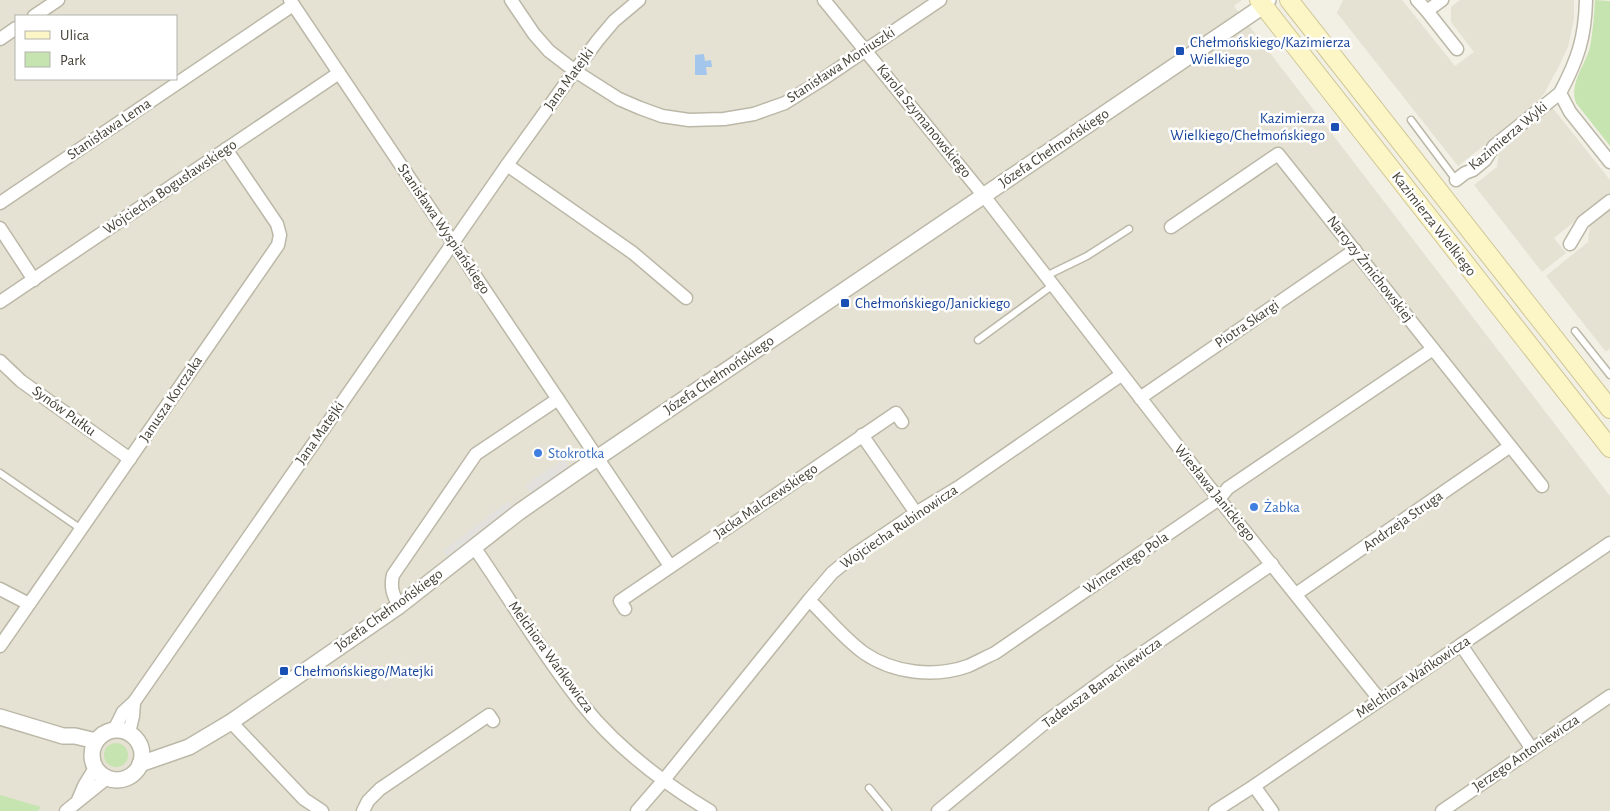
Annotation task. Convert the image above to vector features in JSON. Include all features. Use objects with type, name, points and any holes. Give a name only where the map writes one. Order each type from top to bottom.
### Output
[{"type":"main road","name":"Kazimierza Wielkiego","points":[[1290,0],[1443,198],[1610,409]]},
{"type":"main road","name":"Kazimierza Wielkiego","points":[[1263,2],[1610,448]]},
{"type":"main road","points":[[1365,135],[1384,121]]},
{"type":"street","points":[[36,15],[58,0]]},
{"type":"street","name":"Stanisława Moniuszki","points":[[510,0],[544,45],[575,71],[619,99],[662,116],[689,120],[724,119],[754,114],[785,102],[940,0]]},
{"type":"street","name":"Jana Matejki","points":[[121,731],[133,716],[134,702],[507,166],[575,71],[614,21],[639,0]]},
{"type":"street","name":"Karola Szymanowskiego","points":[[824,0],[984,196]]},
{"type":"street","points":[[1417,0],[1457,49]]},
{"type":"street","points":[[1427,11],[1442,0]]},
{"type":"street","points":[[1586,0],[1582,42],[1572,70],[1560,93],[1570,112],[1610,162]]},
{"type":"street","name":"Stanisława Wyspiańskiego","points":[[291,2],[598,458]]},
{"type":"street","name":"Stanisława Lema","points":[[0,203],[291,2]]},
{"type":"street","name":"Józefa Chełmońskiego","points":[[140,764],[196,744],[232,722],[399,606],[519,512],[984,196],[1263,2]]},
{"type":"street","points":[[0,39],[15,29]]},
{"type":"street","name":"Wojciecha Bogusławskiego","points":[[0,302],[339,73]]},
{"type":"street","name":"Kazimierza Wyki","points":[[1456,180],[1485,160],[1494,146],[1560,93]]},
{"type":"street","name":"Janusza Korczaka","points":[[0,646],[278,245],[280,235],[277,224],[226,149]]},
{"type":"street","name":"Narcyzy Żmichowskiej","points":[[1171,227],[1278,154],[1509,447],[1542,486]]},
{"type":"street","points":[[507,166],[633,253],[686,298]]},
{"type":"street","name":"Wiesława Janickiego","points":[[984,196],[1121,375],[1380,700]]},
{"type":"street","points":[[1570,244],[1583,222],[1610,201]]},
{"type":"street","points":[[0,228],[34,280]]},
{"type":"street","name":"Piotra Skargi","points":[[1140,398],[1355,250]]},
{"type":"street","name":"Wincentego Pola","points":[[809,600],[841,633],[865,654],[892,667],[921,673],[940,672],[967,666],[996,653],[1219,499],[1228,488],[1433,349]]},
{"type":"street","name":"Synów Pułku","points":[[0,361],[21,381],[130,459]]},
{"type":"street","name":"Wojciecha Rubinowicza","points":[[637,811],[832,573],[854,555],[966,482],[1121,375]]},
{"type":"street","points":[[399,606],[393,594],[391,583],[393,575],[476,454],[558,399]]},
{"type":"street","name":"Jacka Malczewskiego","points":[[625,609],[620,601],[896,412],[902,422]]},
{"type":"street","points":[[862,436],[916,513]]},
{"type":"street","name":"Andrzeja Struga","points":[[1296,594],[1509,447]]},
{"type":"street","points":[[598,458],[670,566]]},
{"type":"street","name":"Melchiora Wańkowicza","points":[[474,547],[582,705],[617,741],[663,781],[710,811]]},
{"type":"street","name":"Melchiora Wańkowicza","points":[[1215,811],[1461,645],[1608,549]]},
{"type":"street","name":"Tadeusza Banachiewicza","points":[[938,811],[1047,721],[1272,564]]},
{"type":"street","points":[[0,589],[29,604]]},
{"type":"street","points":[[1461,645],[1532,749]]},
{"type":"street","name":"Jerzego Antoniewicza","points":[[1442,811],[1610,696]]},
{"type":"street","points":[[363,811],[368,802],[380,789],[489,715],[493,721]]},
{"type":"street","points":[[0,717],[63,736],[75,736],[97,760],[121,780],[129,777],[140,764],[142,755],[140,746],[133,736],[121,731],[107,732],[97,760],[78,800],[66,811]]},
{"type":"street","points":[[232,722],[304,799],[322,811]]},
{"type":"street","name":"Józefa Chełmońskiego","points":[[140,746],[172,752]]},
{"type":"street","points":[[1254,786],[1272,811]]},
{"type":"lane","points":[[1411,120],[1456,180]]},
{"type":"lane","points":[[978,340],[1050,281],[1129,229]]},
{"type":"lane","points":[[1575,331],[1610,375]]},
{"type":"lane","points":[[0,473],[81,529]]},
{"type":"lane","points":[[869,788],[888,811]]},
{"type":"shaded area","points":[[0,0],[1242,0],[1234,6],[1610,496],[1610,811],[0,811]]},
{"type":"shaded area","points":[[1343,0],[1402,0],[1455,66],[1474,52],[1451,22],[1451,7],[1460,0],[1574,0],[1574,19],[1568,47],[1544,94],[1533,107],[1458,166],[1337,13]]},
{"type":"shaded area","points":[[1552,107],[1610,180],[1610,193],[1554,238],[1566,253],[1542,272],[1474,185],[1497,167],[1499,149]]},
{"type":"shaded area","points":[[1610,208],[1610,348],[1606,352],[1546,276],[1588,242],[1590,224]]},
{"type":"shaded area","points":[[564,459],[570,468],[531,494],[525,485]]},
{"type":"shaded area","points":[[508,501],[513,507],[449,558],[443,551]]},
{"type":"green space","points":[[1595,0],[1610,1],[1610,146],[1576,103],[1574,96],[1576,82],[1590,47]]},
{"type":"green space","points":[[111,743],[121,743],[128,750],[128,760],[121,767],[111,767],[104,760],[104,750]]},
{"type":"green space","points":[[0,795],[41,807],[38,811],[0,811]]},
{"type":"water","points":[[704,54],[705,61],[711,60],[712,67],[706,67],[707,75],[695,75],[695,55]]},
{"type":"place","name":"Chełmońskiego/Kazimierza Wielkiego","points":[[1180,51]]},
{"type":"place","name":"Kazimierza Wielkiego/Chełmońskiego","points":[[1335,127]]},
{"type":"place","name":"Chełmońskiego/Janickiego","points":[[845,303]]},
{"type":"place","name":"Stokrotka","points":[[538,453]]},
{"type":"place","name":"Żabka","points":[[1254,507]]},
{"type":"place","name":"Chełmońskiego/Matejki","points":[[284,671]]}]
